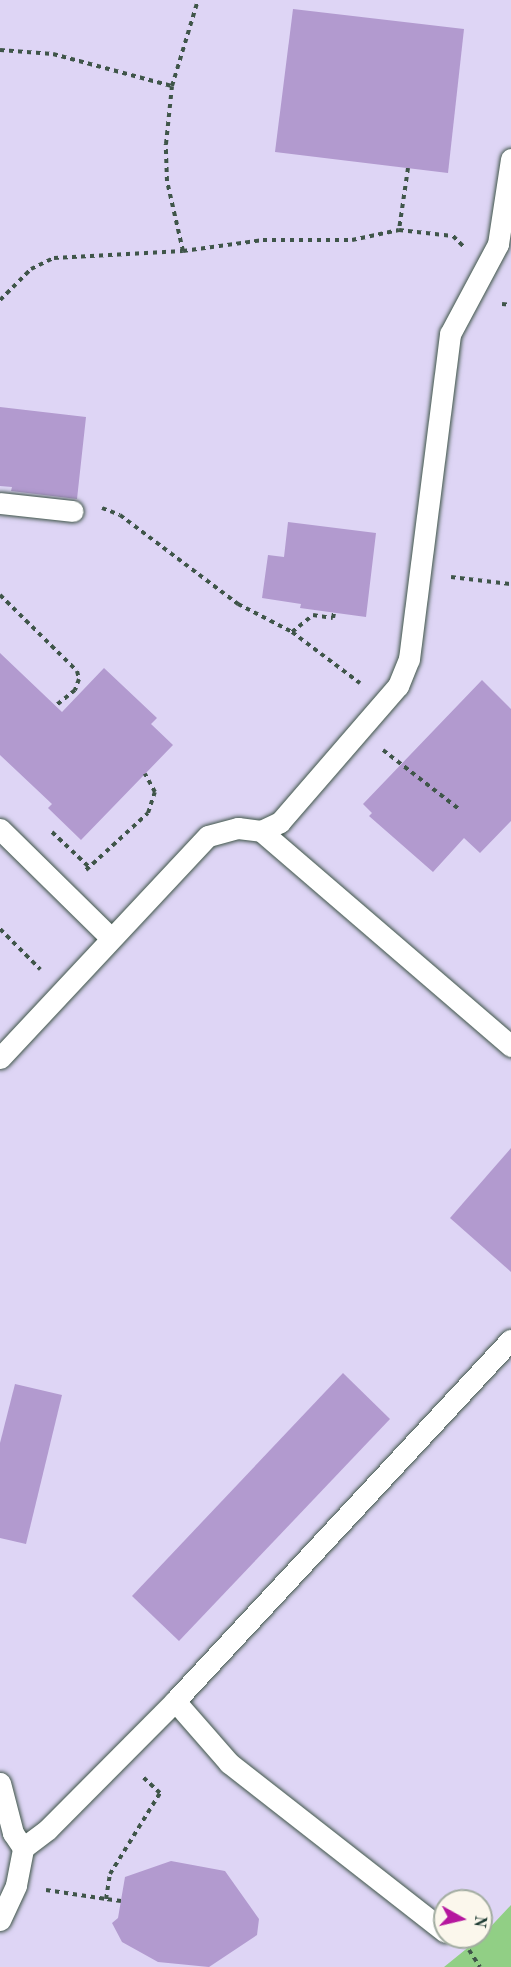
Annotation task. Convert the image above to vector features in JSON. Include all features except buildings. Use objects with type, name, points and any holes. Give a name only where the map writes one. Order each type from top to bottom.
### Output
[{"type":"lane","points":[[0,1058],[110,937],[208,836],[238,828],[261,831],[280,822],[361,732],[398,686],[409,658],[450,334],[498,244],[511,159]]},
{"type":"lane","points":[[0,502],[73,511]]},
{"type":"lane","points":[[0,829],[110,937]]},
{"type":"lane","points":[[261,831],[511,1046]]},
{"type":"lane","points":[[0,1920],[16,1885],[23,1848],[48,1829],[118,1754],[175,1701],[511,1340]]},
{"type":"lane","points":[[175,1701],[229,1763],[433,1923]]},
{"type":"lane","points":[[0,1783],[13,1833],[23,1848]]},
{"type":"path","points":[[183,251],[167,181],[166,144],[172,86],[198,0]]},
{"type":"path","points":[[0,50],[53,54],[172,86]]},
{"type":"path","points":[[399,230],[408,168]]},
{"type":"path","points":[[0,300],[31,268],[54,258],[183,251],[263,240],[352,240],[399,230],[453,236],[486,268]]},
{"type":"path","points":[[73,511],[84,506],[112,510],[238,604],[292,632],[386,702]]},
{"type":"path","points":[[421,573],[511,584]]},
{"type":"path","points":[[0,595],[77,671],[79,679],[75,690],[55,706]]},
{"type":"path","points":[[292,632],[313,615],[333,618],[334,613]]},
{"type":"path","points":[[361,732],[460,810]]},
{"type":"path","points":[[64,892],[148,813],[155,792],[145,774]]},
{"type":"path","points":[[52,832],[89,867]]},
{"type":"path","points":[[0,929],[62,990]]},
{"type":"path","points":[[106,1899],[110,1874],[160,1792],[118,1754]]},
{"type":"path","points":[[16,1885],[121,1901]]},
{"type":"shaded area","points":[[0,0],[511,0],[511,1967],[0,1967]]},
{"type":"green space","points":[[511,1905],[511,1967],[444,1967],[466,1949],[493,1949],[493,1924]]}]
